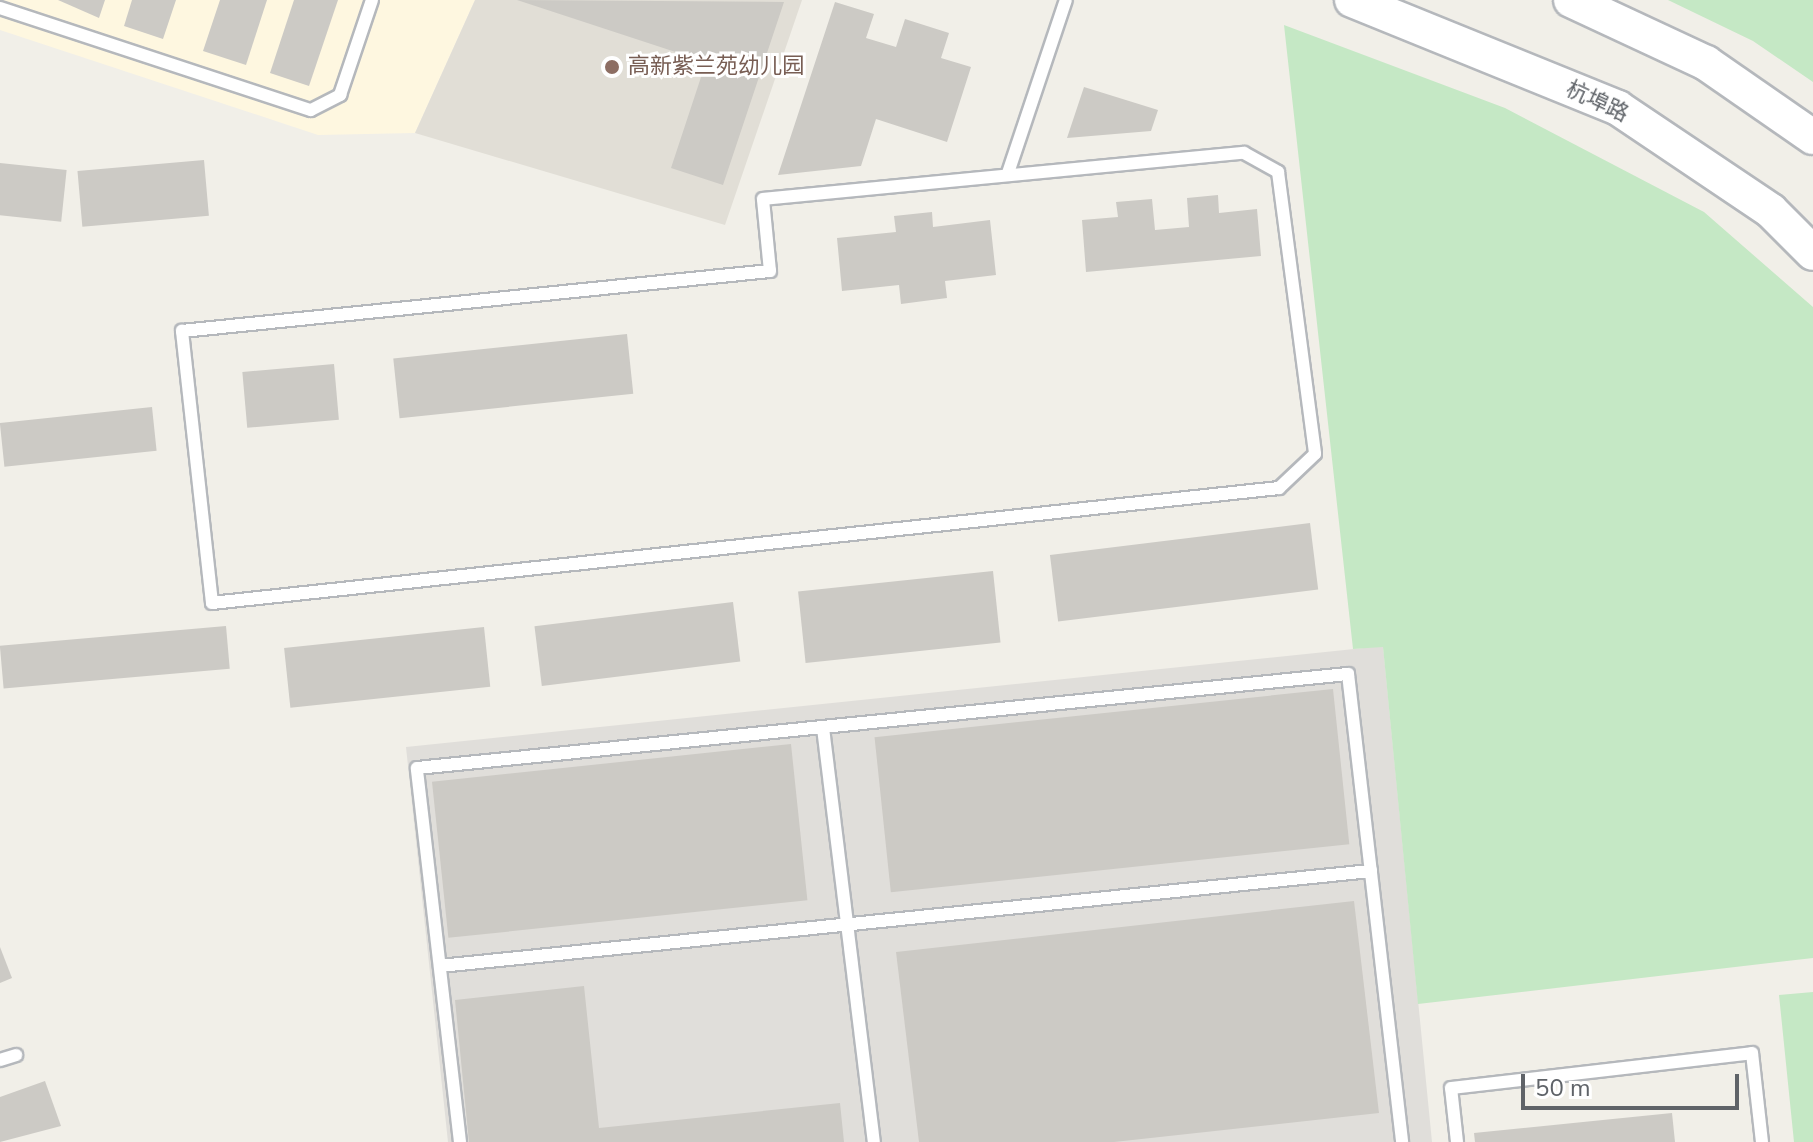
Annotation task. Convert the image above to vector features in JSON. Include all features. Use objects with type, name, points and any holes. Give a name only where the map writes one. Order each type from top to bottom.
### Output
[{"type":"main road","name":"杭埠路","points":[[1352,0],[1618,108],[1771,211],[1813,253]]},
{"type":"main road","points":[[1571,0],[1706,63],[1813,137]]},
{"type":"lane","points":[[0,8],[311,110],[340,95],[372,0]]},
{"type":"lane","points":[[1008,173],[1066,0]]},
{"type":"lane","points":[[1244,153],[1278,172],[1315,454],[1279,488],[212,603],[182,331],[770,271],[763,199],[1008,173],[1244,153]]},
{"type":"lane","points":[[460,1142],[417,768],[1348,674],[1402,1142]]},
{"type":"lane","points":[[823,728],[874,1142]]},
{"type":"lane","points":[[440,966],[1371,871]]},
{"type":"lane","points":[[1457,1142],[1451,1088],[1752,1053],[1762,1142]]},
{"type":"lane","points":[[0,1060],[16,1055]]},
{"type":"shaded area","points":[[0,0],[475,0],[415,133],[318,135],[0,30]]},
{"type":"shaded area","name":"高新紫兰苑幼儿园","points":[[475,0],[802,0],[725,225],[415,133]]},
{"type":"shaded area","points":[[1383,646],[1432,1142],[448,1142],[406,747]]},
{"type":"green space","points":[[1668,0],[1813,0],[1813,82],[1753,41]]},
{"type":"green space","points":[[1284,25],[1505,108],[1704,212],[1813,307],[1813,958],[1418,1004],[1383,647],[1353,649]]},
{"type":"green space","points":[[1813,992],[1813,1142],[1794,1142],[1779,995]]},
{"type":"building","points":[[58,0],[105,0],[99,18]]},
{"type":"building","points":[[132,0],[176,0],[163,39],[124,26]]},
{"type":"building","points":[[220,0],[267,0],[246,65],[203,51]]},
{"type":"building","points":[[294,0],[338,0],[309,86],[270,73]]},
{"type":"building","points":[[517,0],[784,2],[723,185],[671,168],[706,62]]},
{"type":"building","points":[[835,2],[874,14],[866,38],[896,47],[905,19],[949,33],[941,58],[971,67],[947,142],[876,119],[861,166],[778,175]]},
{"type":"building","points":[[1084,87],[1158,110],[1151,131],[1067,138]]},
{"type":"building","points":[[204,160],[209,216],[82,227],[77,171]]},
{"type":"building","points":[[0,163],[67,170],[61,222],[0,215]]},
{"type":"building","points":[[1218,195],[1219,213],[1257,209],[1261,256],[1086,272],[1082,220],[1118,217],[1116,202],[1152,199],[1155,230],[1189,227],[1187,198]]},
{"type":"building","points":[[932,212],[933,227],[990,220],[996,275],[945,281],[947,298],[901,304],[899,285],[842,291],[837,238],[896,232],[894,216]]},
{"type":"building","points":[[627,334],[633,394],[400,418],[393,359]]},
{"type":"building","points":[[334,364],[339,420],[247,428],[242,372]]},
{"type":"building","points":[[152,407],[157,451],[4,467],[0,423]]},
{"type":"building","points":[[1310,523],[1318,590],[1058,621],[1050,555]]},
{"type":"building","points":[[993,571],[1001,643],[806,663],[798,591]]},
{"type":"building","points":[[733,602],[740,662],[542,686],[534,626]]},
{"type":"building","points":[[226,626],[230,669],[4,689],[0,646]]},
{"type":"building","points":[[484,627],[490,687],[290,708],[284,648]]},
{"type":"building","points":[[1333,689],[1349,844],[891,892],[875,737]]},
{"type":"building","points":[[791,744],[807,900],[448,938],[432,782]]},
{"type":"building","points":[[1354,901],[1379,1113],[1114,1142],[919,1142],[896,952]]},
{"type":"building","points":[[0,947],[12,978],[0,983]]},
{"type":"building","points":[[584,986],[599,1128],[840,1103],[844,1142],[469,1142],[455,1000]]},
{"type":"building","points":[[45,1081],[61,1126],[0,1142],[0,1097]]},
{"type":"building","points":[[1672,1113],[1675,1142],[1475,1142],[1474,1133]]},
{"type":"place","name":"高新紫兰苑幼儿园","points":[[612,67]]}]
